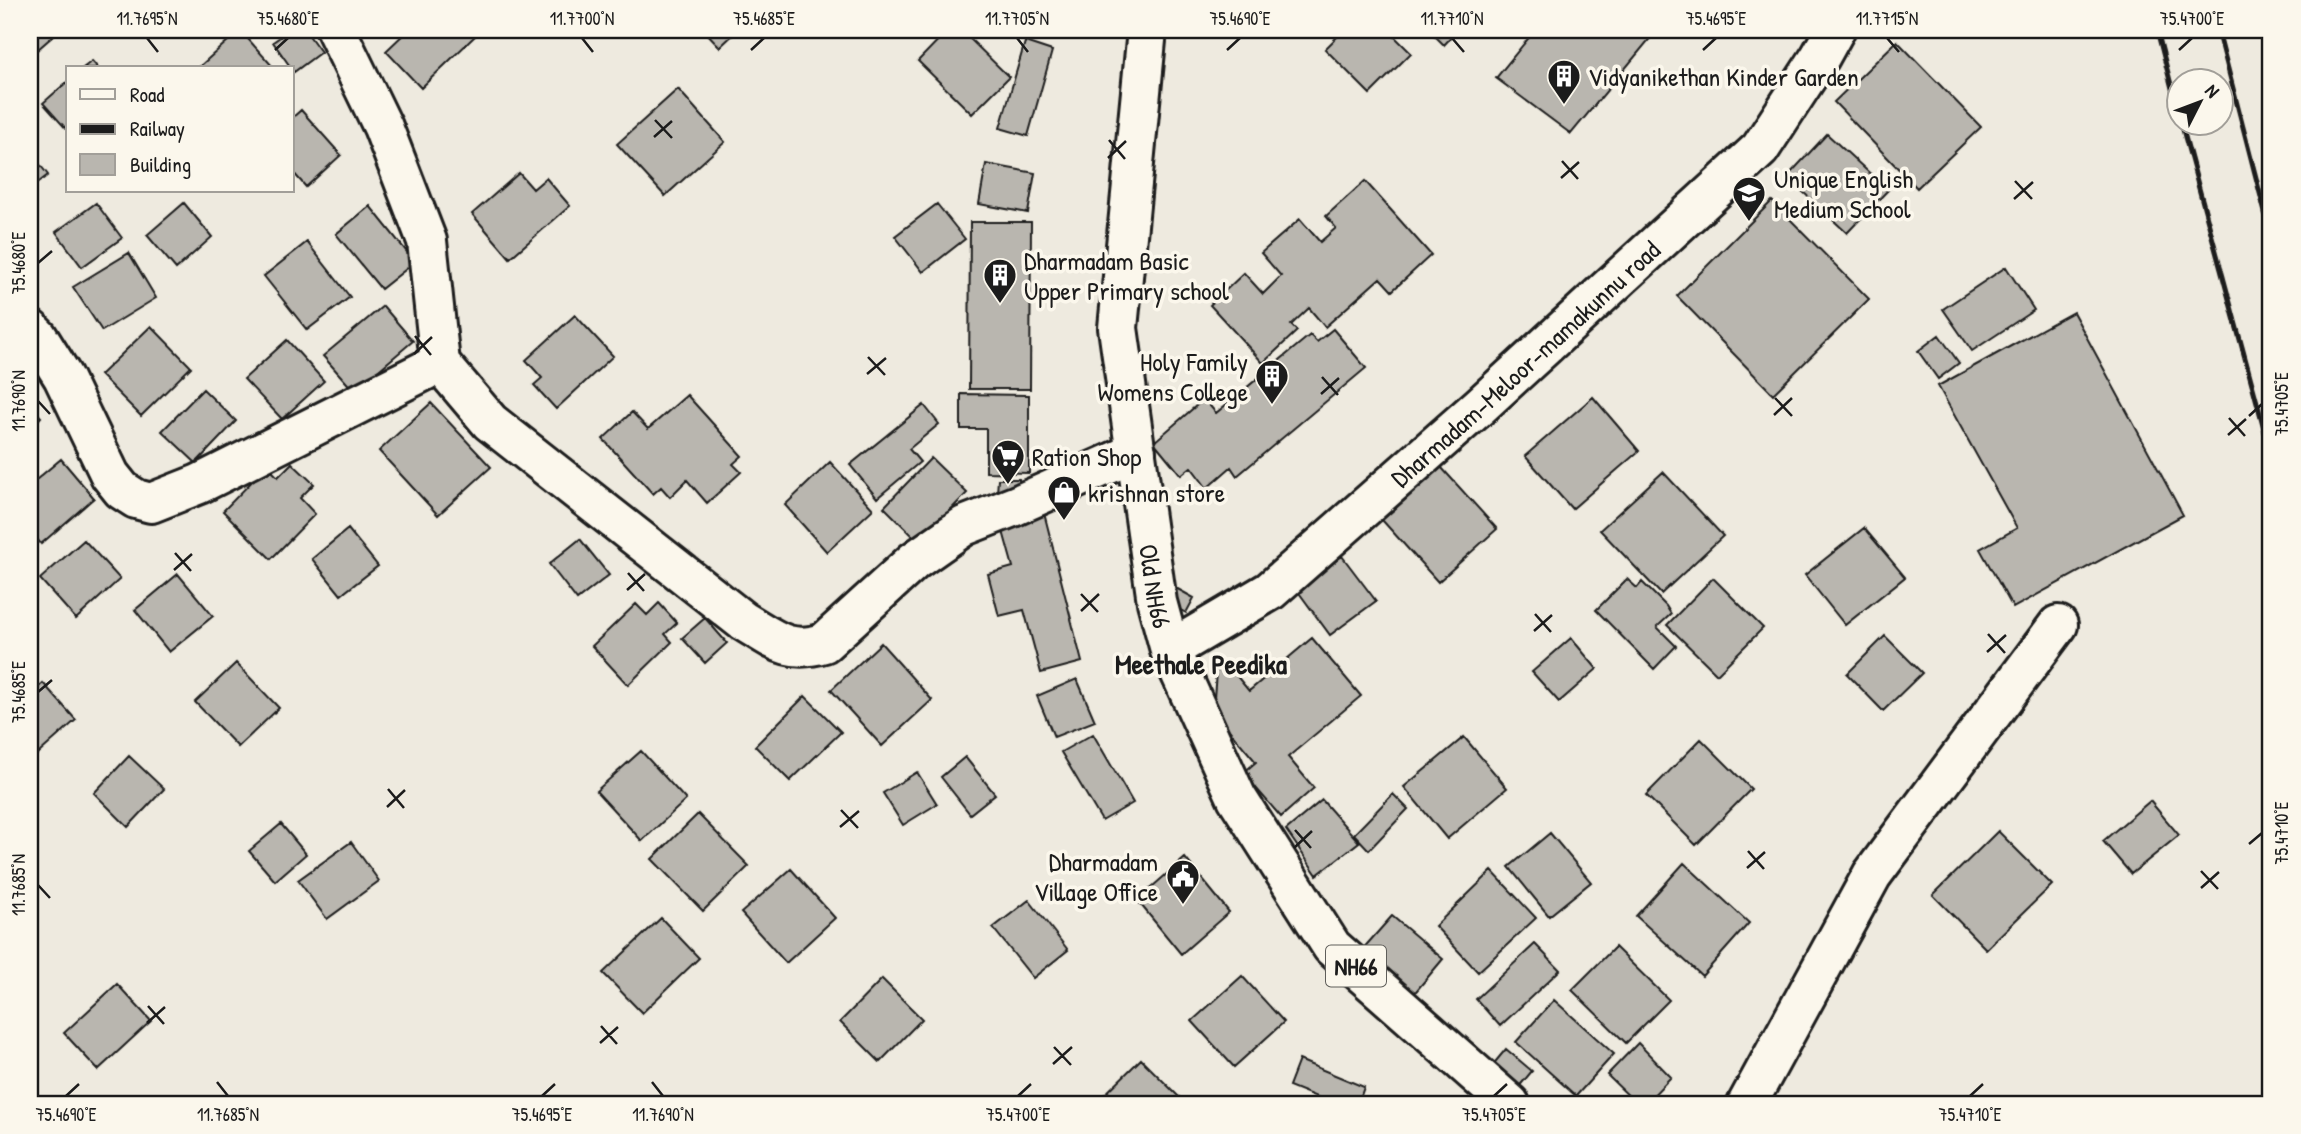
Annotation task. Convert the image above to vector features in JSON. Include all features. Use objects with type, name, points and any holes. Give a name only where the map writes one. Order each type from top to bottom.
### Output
[{"type":"main road","points":[[336,30],[383,127],[427,241],[440,363],[490,422],[743,621],[784,645],[804,649],[824,643],[914,561],[964,526],[1136,452]]},
{"type":"main road","name":"Old NH66","points":[[1147,30],[1118,328],[1157,603],[1171,650],[1237,798],[1332,947],[1510,1104]]},
{"type":"main road","name":"Dharmadam-Meloor-mamakunnu road","points":[[1171,650],[1269,591],[1480,406],[1760,149],[1835,30]]},
{"type":"main road","points":[[30,329],[64,377],[110,475],[122,490],[136,499],[151,503],[199,484],[440,363]]},
{"type":"main road","points":[[1747,1104],[1872,875],[2059,625]]},
{"type":"building","points":[[30,30],[60,30],[30,56]]},
{"type":"building","points":[[240,30],[272,66],[200,66]]},
{"type":"building","points":[[290,30],[305,30],[321,52],[294,72],[294,66],[290,66],[273,42]]},
{"type":"building","points":[[408,30],[469,30],[475,36],[421,88],[386,51]]},
{"type":"building","points":[[704,30],[738,30],[720,47]]},
{"type":"building","points":[[948,30],[961,30],[1009,77],[972,114],[918,61]]},
{"type":"building","points":[[993,30],[1007,30],[1000,37]]},
{"type":"building","points":[[1032,30],[1062,30],[1062,36],[1031,34]]},
{"type":"building","points":[[1344,30],[1388,30],[1411,53],[1370,94],[1325,49]]},
{"type":"building","points":[[1429,30],[1458,30],[1444,45]]},
{"type":"building","name":"Vidyanikethan Kinder Garden","points":[[1535,30],[1657,30],[1571,134],[1496,78]]},
{"type":"building","points":[[1897,41],[1981,127],[1917,188],[1834,102]]},
{"type":"building","points":[[1025,42],[1052,51],[1028,136],[1000,128]]},
{"type":"building","points":[[66,83],[66,129],[43,103]]},
{"type":"building","points":[[678,89],[725,142],[665,196],[617,144]]},
{"type":"building","points":[[301,110],[341,155],[306,187],[294,173],[294,116]]},
{"type":"building","points":[[1827,134],[1888,190],[1847,233],[1787,177]]},
{"type":"building","points":[[30,152],[48,175],[30,189]]},
{"type":"building","points":[[986,164],[1035,173],[1028,213],[979,204]]},
{"type":"building","points":[[519,173],[533,189],[546,178],[570,206],[510,258],[472,214]]},
{"type":"building","points":[[1365,181],[1431,255],[1392,291],[1380,278],[1325,327],[1309,308],[1291,325],[1297,331],[1263,363],[1210,305],[1244,273],[1263,294],[1281,276],[1261,253],[1300,219],[1320,242],[1336,228],[1326,216]]},
{"type":"building","name":"Unique English Medium School","points":[[1772,201],[1869,299],[1773,394],[1677,296]]},
{"type":"building","points":[[96,203],[122,238],[82,267],[56,232]]},
{"type":"building","points":[[184,203],[212,237],[176,269],[147,235]]},
{"type":"building","points":[[937,204],[965,239],[923,272],[895,236]]},
{"type":"building","points":[[370,206],[415,262],[381,289],[336,234]]},
{"type":"building","name":"Dharmadam Basic Upper Primary school","points":[[970,222],[1031,222],[1030,389],[969,389]]},
{"type":"building","points":[[307,242],[350,297],[307,330],[264,276]]},
{"type":"building","points":[[129,253],[156,298],[102,331],[73,287]]},
{"type":"building","points":[[2006,267],[2034,310],[1972,351],[1943,309]]},
{"type":"building","points":[[383,306],[413,341],[354,391],[323,356]]},
{"type":"building","points":[[2073,312],[2183,515],[2013,608],[1980,549],[2017,528],[1938,386]]},
{"type":"building","points":[[575,315],[613,356],[556,409],[534,385],[542,378],[526,360]]},
{"type":"building","points":[[151,326],[191,367],[141,416],[100,375]]},
{"type":"building","name":"Holy Family Womens College","points":[[1333,329],[1366,368],[1237,476],[1231,467],[1207,488],[1191,467],[1181,475],[1154,442],[1204,399],[1216,413],[1310,335],[1317,342]]},
{"type":"building","points":[[1939,335],[1959,363],[1938,379],[1918,351]]},
{"type":"building","points":[[287,340],[324,381],[282,419],[244,379]]},
{"type":"building","points":[[203,389],[236,421],[196,463],[162,431]]},
{"type":"building","points":[[961,394],[1029,395],[1029,473],[986,472],[986,429],[961,429]]},
{"type":"building","points":[[687,395],[742,456],[733,464],[741,472],[707,503],[687,480],[670,497],[661,487],[653,494],[603,439],[632,412],[648,429]]},
{"type":"building","points":[[1593,397],[1639,451],[1572,509],[1525,456]]},
{"type":"building","points":[[431,403],[491,467],[438,515],[379,451]]},
{"type":"building","points":[[30,405],[41,417],[30,429]]},
{"type":"building","points":[[924,405],[939,424],[909,449],[920,462],[877,498],[850,465]]},
{"type":"building","points":[[931,458],[967,493],[919,542],[884,507]]},
{"type":"building","points":[[61,459],[94,498],[41,544],[30,530],[30,485]]},
{"type":"building","points":[[830,462],[873,509],[827,552],[785,505]]},
{"type":"building","points":[[292,463],[314,484],[300,498],[315,514],[271,559],[223,511],[267,466],[278,477]]},
{"type":"building","points":[[1441,467],[1497,529],[1438,582],[1382,520]]},
{"type":"building","points":[[1663,472],[1723,536],[1661,594],[1600,530]]},
{"type":"building","name":"Ration Shop","points":[[998,479],[1019,479],[1019,494],[997,493]]},
{"type":"building","points":[[1044,513],[1082,662],[1041,673],[1024,610],[999,616],[988,574],[1013,567],[1001,524]]},
{"type":"building","points":[[1864,528],[1905,577],[1845,625],[1805,575]]},
{"type":"building","points":[[348,529],[378,566],[341,595],[312,559]]},
{"type":"building","points":[[580,539],[609,575],[577,600],[549,564]]},
{"type":"building","points":[[84,540],[120,579],[76,619],[40,579]]},
{"type":"building","points":[[1342,556],[1376,601],[1330,635],[1297,590]]},
{"type":"building","points":[[178,574],[213,616],[169,652],[135,610]]},
{"type":"building","points":[[1713,578],[1763,628],[1717,674],[1667,625]]},
{"type":"building","points":[[1627,579],[1637,588],[1642,582],[1671,614],[1657,627],[1676,646],[1654,669],[1596,610]]},
{"type":"building","points":[[1174,587],[1194,598],[1186,613],[1168,603]]},
{"type":"building","points":[[659,603],[677,623],[665,634],[672,642],[628,685],[592,646],[636,604],[647,615]]},
{"type":"building","points":[[705,618],[727,643],[705,663],[682,638]]},
{"type":"building","points":[[1885,636],[1922,673],[1883,711],[1847,674]]},
{"type":"building","points":[[1312,638],[1361,696],[1288,757],[1314,788],[1281,817],[1243,773],[1256,762],[1213,711],[1216,672],[1226,663],[1249,691]]},
{"type":"building","points":[[1571,638],[1597,669],[1559,702],[1532,672]]},
{"type":"building","points":[[881,643],[932,700],[882,746],[831,690]]},
{"type":"building","points":[[236,663],[279,708],[238,747],[195,702]]},
{"type":"building","points":[[1077,679],[1095,721],[1054,737],[1037,696]]},
{"type":"building","points":[[43,683],[76,720],[30,761],[30,695]]},
{"type":"building","points":[[805,696],[841,732],[790,781],[755,746]]},
{"type":"building","points":[[1093,734],[1133,803],[1102,821],[1061,752]]},
{"type":"building","points":[[1464,737],[1507,788],[1447,839],[1404,787]]},
{"type":"building","points":[[1701,739],[1751,789],[1696,845],[1646,795]]},
{"type":"building","points":[[641,751],[686,800],[642,841],[596,791]]},
{"type":"building","points":[[129,756],[164,789],[128,827],[94,793]]},
{"type":"building","points":[[965,757],[995,794],[970,814],[941,777]]},
{"type":"building","points":[[917,772],[937,804],[903,825],[883,793]]},
{"type":"building","points":[[1393,794],[1408,809],[1369,850],[1354,834]]},
{"type":"building","points":[[1322,800],[1359,842],[1317,875],[1286,830]]},
{"type":"building","points":[[2150,801],[2179,835],[2131,874],[2103,841]]},
{"type":"building","points":[[698,814],[749,866],[703,911],[652,859]]},
{"type":"building","points":[[281,824],[306,854],[275,881],[249,851]]},
{"type":"building","points":[[1998,831],[2052,885],[1986,949],[1933,895]]},
{"type":"building","points":[[1550,833],[1591,882],[1549,916],[1509,867]]},
{"type":"building","points":[[351,842],[379,881],[327,919],[298,880]]},
{"type":"building","name":"Dharmadam Village Office","points":[[1185,858],[1229,912],[1181,954],[1137,900]]},
{"type":"building","points":[[1684,863],[1749,923],[1702,976],[1636,916]]},
{"type":"building","points":[[791,869],[835,918],[786,963],[741,913]]},
{"type":"building","points":[[1492,871],[1536,918],[1478,972],[1435,926]]},
{"type":"building","points":[[1029,900],[1068,950],[1033,978],[993,928]]},
{"type":"building","points":[[1392,916],[1443,959],[1412,996],[1361,951]]},
{"type":"building","points":[[661,918],[699,958],[642,1013],[603,973]]},
{"type":"building","points":[[1535,944],[1560,970],[1500,1026],[1476,999]]},
{"type":"building","points":[[1615,947],[1669,1000],[1626,1043],[1572,990]]},
{"type":"building","points":[[1242,976],[1284,1022],[1234,1067],[1192,1021]]},
{"type":"building","points":[[882,979],[922,1019],[880,1062],[840,1022]]},
{"type":"building","points":[[117,984],[151,1021],[98,1070],[64,1033]]},
{"type":"building","points":[[1554,1000],[1614,1054],[1576,1096],[1516,1042]]},
{"type":"building","points":[[1638,1043],[1671,1077],[1645,1104],[1637,1104],[1607,1075]]},
{"type":"building","points":[[1506,1049],[1532,1071],[1512,1095],[1486,1073]]},
{"type":"building","points":[[1141,1059],[1179,1097],[1172,1104],[1095,1104]]},
{"type":"building","points":[[1299,1060],[1364,1087],[1358,1104],[1334,1104],[1289,1086]]},
{"type":"railway","points":[[2157,30],[2166,66]]},
{"type":"railway","points":[[2218,30],[2271,236]]},
{"type":"railway","points":[[2185,136],[2271,454]]},
{"type":"place","name":"Vidyanikethan Kinder Garden","points":[[1564,106]]},
{"type":"place","name":"Unique English Medium School","points":[[1749,223]]},
{"type":"place","name":"Dharmadam Basic Upper Primary school","points":[[1000,305]]},
{"type":"place","name":"Holy Family Womens College","points":[[1272,406]]},
{"type":"place","name":"Ration Shop","points":[[1008,486]]},
{"type":"place","name":"krishnan store","points":[[1064,522]]},
{"type":"place","name":"Dharmadam Village Office","points":[[1183,906]]},
{"type":"district","name":"Meethale Peedika","points":[[1201,664]]}]
